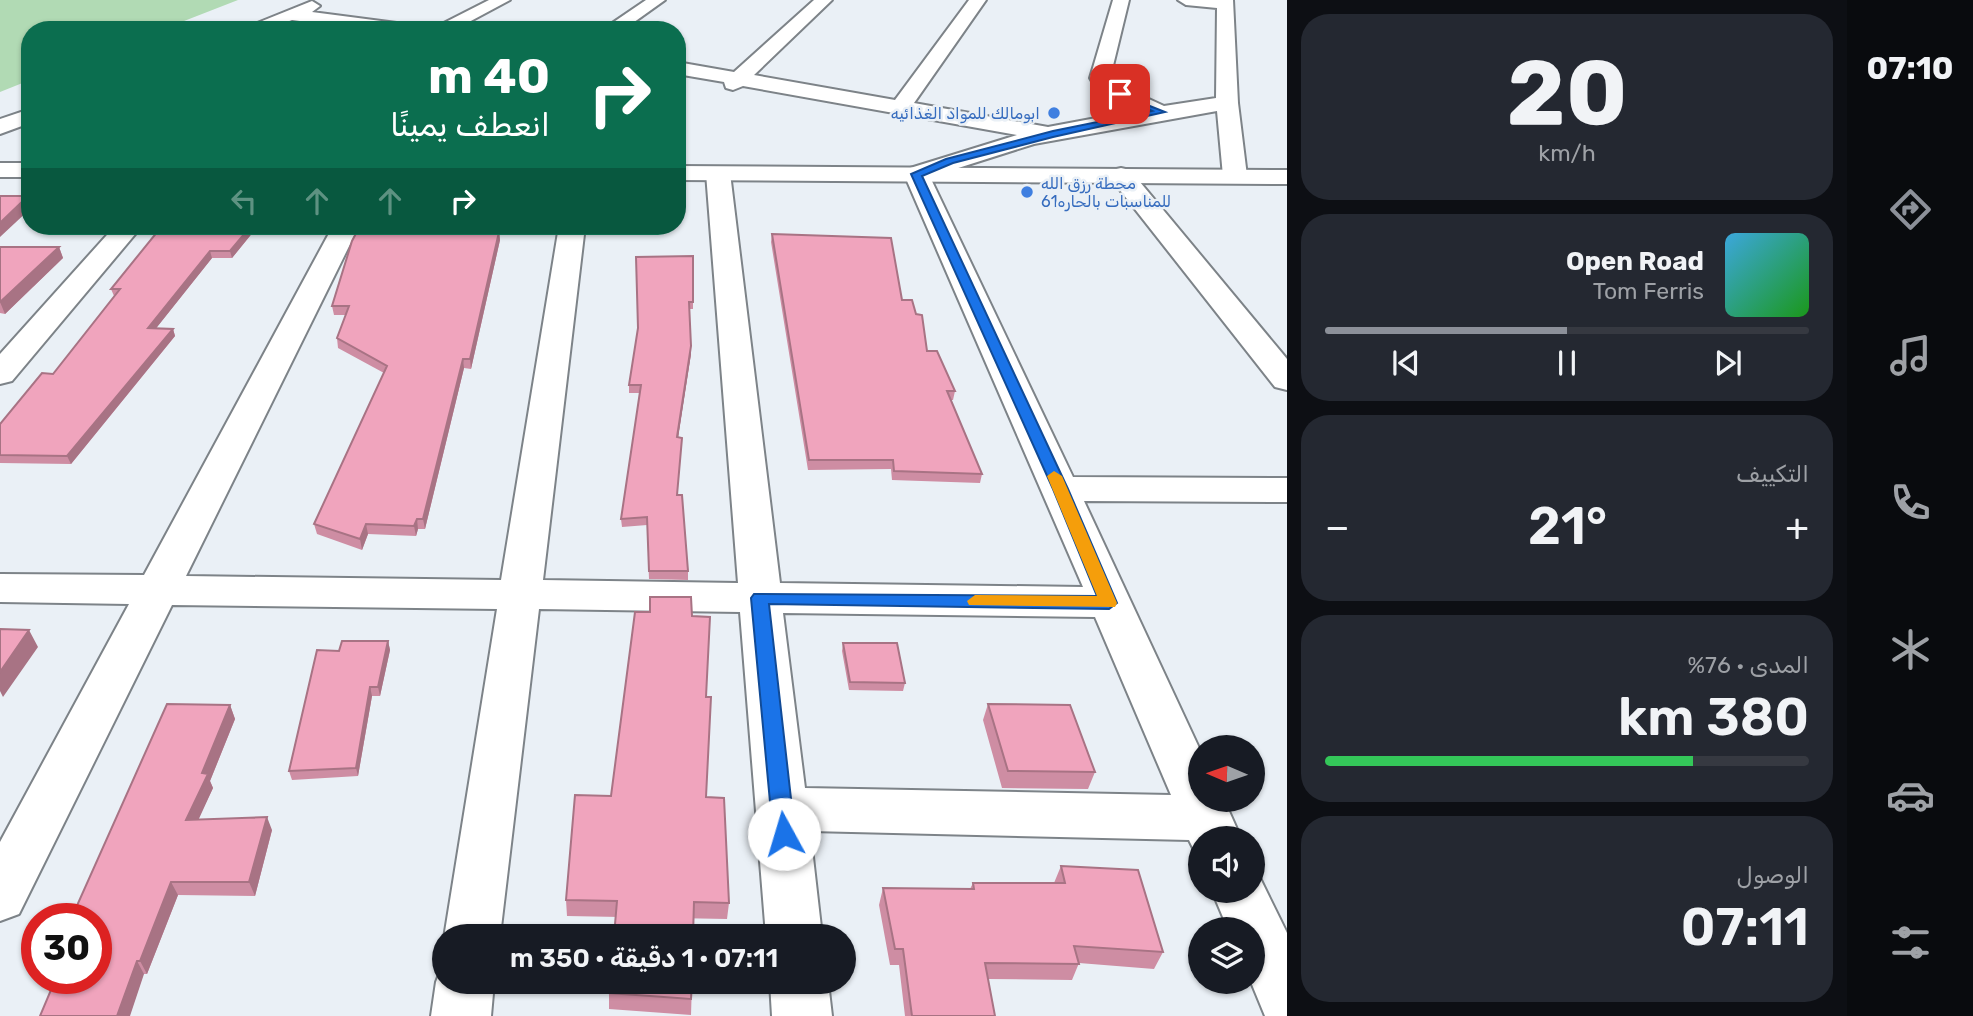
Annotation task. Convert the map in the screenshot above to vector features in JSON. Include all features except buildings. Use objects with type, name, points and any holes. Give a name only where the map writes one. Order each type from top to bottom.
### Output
[{"type":"street","points":[[272,21],[328,0]]},
{"type":"street","points":[[458,21],[502,0]]},
{"type":"street","points":[[625,21],[657,0]]},
{"type":"street","points":[[736,81],[824,0]]},
{"type":"street","points":[[901,106],[978,0]]},
{"type":"street","points":[[1121,0],[1100,78],[1104,86],[1161,112]]},
{"type":"street","points":[[1185,0],[1225,2],[1227,103],[1235,176]]},
{"type":"street","points":[[289,14],[343,21]]},
{"type":"street","points":[[686,70],[736,81],[901,106],[1053,134]]},
{"type":"street","points":[[916,174],[949,161],[1053,134],[1161,112],[1227,103]]},
{"type":"street","points":[[0,127],[21,119]]},
{"type":"street","points":[[0,170],[21,170]]},
{"type":"street","points":[[686,173],[1287,177]]},
{"type":"street","points":[[718,173],[793,924]]},
{"type":"street","points":[[916,174],[1060,489],[1209,826]]},
{"type":"street","points":[[1121,176],[1287,380]]},
{"type":"street","points":[[0,374],[121,235]]},
{"type":"street","points":[[0,896],[341,235]]},
{"type":"street","points":[[474,924],[571,235]]},
{"type":"street","points":[[1060,489],[1287,490]]},
{"type":"street","points":[[0,588],[1109,603]]},
{"type":"street","points":[[781,809],[1188,827]]},
{"type":"street","points":[[1244,903],[1287,998]]},
{"type":"street","points":[[461,1016],[464,994]]},
{"type":"street","points":[[800,994],[802,1016]]},
{"type":"green space","points":[[0,0],[238,0],[184,21],[21,21],[21,84],[0,92]]},
{"type":"slow traffic","points":[[975,601],[1109,603],[1054,476]]},
{"type":"place","name":"ابومالك للمواد الغذائيه","points":[[1054,113]]},
{"type":"place","name":"محطة رزق الله للمناسبات بالحاره61","points":[[1027,192]]},
{"type":"route","points":[[784,834],[760,598],[1109,603],[916,174],[949,161],[1053,134],[1161,112],[1120,94]]}]
